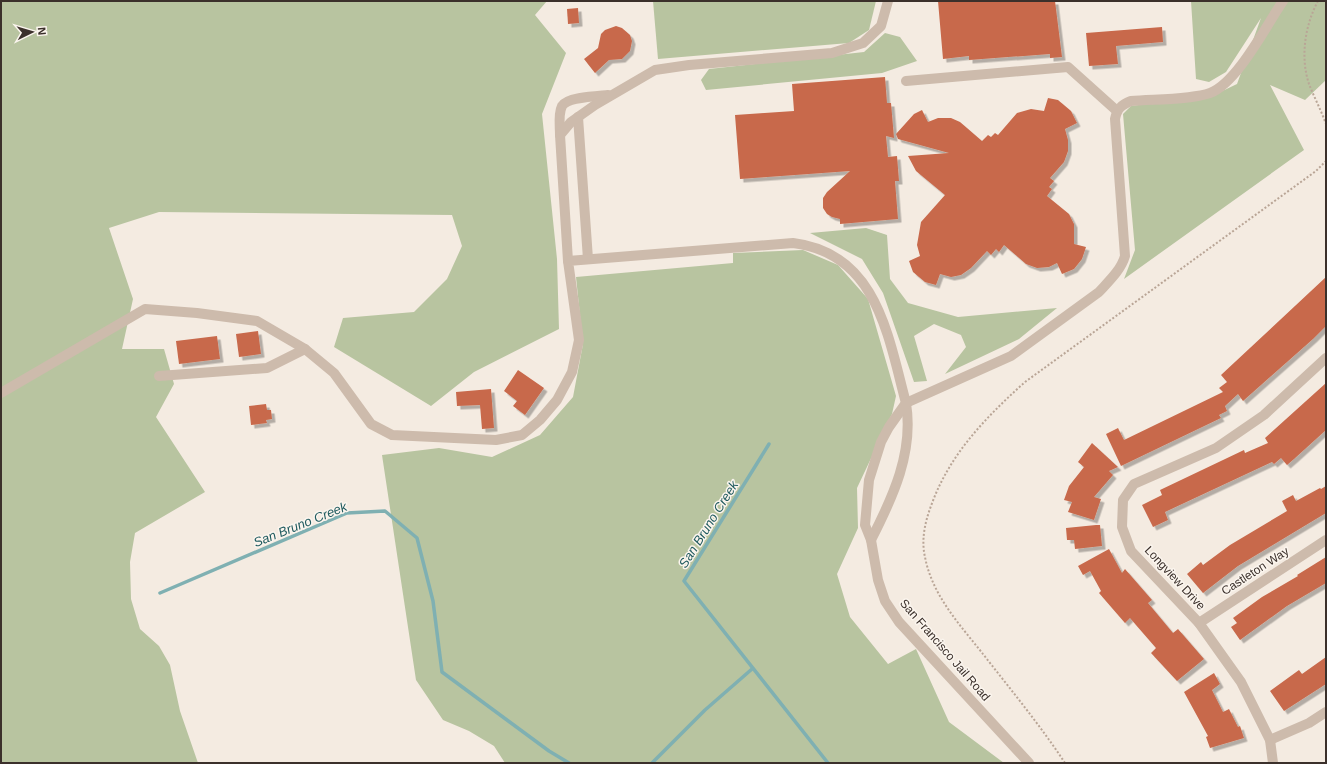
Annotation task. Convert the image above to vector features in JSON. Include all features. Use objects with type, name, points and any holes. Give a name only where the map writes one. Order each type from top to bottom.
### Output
[{"type":"street","points":[[560,135],[571,122],[578,117],[610,95],[654,70],[689,65],[832,53],[863,43],[882,26],[888,1]]},
{"type":"street","points":[[906,403],[1011,356],[1099,292],[1123,264],[1125,248],[1115,118],[1117,111],[1123,104],[1130,101],[1208,94],[1219,89],[1229,81],[1238,69],[1283,1]]},
{"type":"street","points":[[906,81],[1068,67],[1117,111]]},
{"type":"street","points":[[1,393],[145,309],[197,313],[257,321],[305,349],[334,374],[371,424],[392,435],[496,440],[522,435],[540,420],[557,400],[572,372],[579,340],[568,261],[560,135],[560,115],[562,105],[577,99],[610,95]]},
{"type":"street","points":[[578,117],[588,259]]},
{"type":"street","points":[[568,261],[793,243],[808,245],[824,251],[854,272],[877,304],[906,403],[908,416],[908,446],[891,501],[871,540]]},
{"type":"street","points":[[158,376],[267,368],[305,349]]},
{"type":"street","name":"Longview Drive","points":[[1273,763],[1270,740],[1241,682],[1199,623],[1131,551],[1122,527],[1123,500],[1134,484],[1216,448],[1264,415],[1326,358]]},
{"type":"street","name":"San Francisco Jail Road","points":[[906,403],[889,427],[881,442],[869,480],[865,525],[871,540],[880,587],[885,600],[899,622],[1029,763]]},
{"type":"street","name":"Castleton Way","points":[[1199,623],[1326,540]]},
{"type":"street","points":[[1270,740],[1309,724],[1326,712]]},
{"type":"path","points":[[1318,1],[1310,16],[1305,49],[1305,65],[1309,83],[1326,124]]},
{"type":"path","points":[[1065,763],[940,596],[930,576],[924,556],[924,535],[928,515],[936,492],[949,467],[972,435],[990,414],[1025,382],[1316,171],[1326,161]]},
{"type":"green space","points":[[1,1],[547,1],[535,15],[566,53],[542,114],[557,259],[559,329],[474,372],[431,406],[334,347],[343,318],[414,312],[447,279],[462,246],[452,215],[159,212],[109,228],[133,299],[122,349],[164,349],[174,384],[156,417],[205,492],[135,533],[130,562],[131,599],[140,629],[159,646],[170,665],[180,711],[198,763],[1,763]]},
{"type":"green space","points":[[653,1],[876,1],[869,30],[849,43],[658,59]]},
{"type":"green space","points":[[1191,1],[1326,1],[1326,80],[1305,100],[1270,85],[1304,150],[1124,279],[1135,250],[1123,114],[1131,106],[1214,95],[1237,84],[1261,18],[1226,72],[1209,82],[1196,79]]},
{"type":"green space","points":[[885,33],[900,37],[917,61],[882,73],[706,90],[701,80],[709,69],[864,52]]},
{"type":"green space","points":[[866,228],[887,235],[890,279],[908,303],[958,317],[1057,308],[1019,339],[945,374],[966,347],[961,335],[934,324],[914,336],[927,381],[914,382],[883,293],[862,259],[810,233]]},
{"type":"green space","points":[[803,250],[838,265],[868,299],[896,396],[892,414],[857,488],[858,528],[837,574],[850,617],[888,664],[916,649],[949,722],[1004,763],[505,763],[494,746],[469,731],[443,720],[416,680],[382,455],[439,448],[492,457],[540,435],[573,397],[583,344],[576,277],[733,263],[733,253]]},
{"type":"building","points":[[938,1],[1055,1],[1062,57],[1050,58],[1050,54],[969,60],[969,56],[943,59]]},
{"type":"building","points":[[578,8],[579,23],[568,24],[567,9]]},
{"type":"building","points":[[616,26],[622,28],[630,35],[632,41],[630,51],[622,59],[609,60],[595,73],[584,59],[598,48],[601,34],[605,30]]},
{"type":"building","points":[[1162,27],[1163,42],[1116,46],[1118,64],[1089,66],[1086,33]]},
{"type":"building","points":[[885,77],[887,103],[891,103],[894,138],[886,136],[888,157],[897,156],[899,181],[895,181],[898,219],[840,224],[840,219],[827,214],[823,208],[823,198],[827,192],[850,171],[740,179],[735,115],[794,111],[792,84]]},
{"type":"building","points":[[1048,98],[1058,100],[1071,111],[1077,123],[1065,129],[1068,140],[1068,151],[1064,162],[1050,178],[1054,181],[1049,187],[1052,189],[1047,196],[1069,214],[1074,224],[1074,244],[1086,247],[1082,259],[1074,269],[1062,274],[1057,263],[1049,267],[1037,268],[1026,264],[1004,245],[999,252],[996,249],[991,255],[987,251],[971,268],[961,275],[951,277],[940,274],[936,285],[925,282],[913,272],[909,261],[920,256],[917,245],[921,222],[945,195],[916,171],[908,156],[949,153],[898,139],[896,134],[914,114],[922,110],[928,122],[938,118],[951,118],[960,122],[982,141],[988,135],[991,137],[995,133],[998,135],[1017,113],[1031,109],[1044,111]]},
{"type":"building","points":[[1326,277],[1326,326],[1313,339],[1243,401],[1238,394],[1225,406],[1227,411],[1219,415],[1221,418],[1121,466],[1106,434],[1118,428],[1124,440],[1223,392],[1219,388],[1227,382],[1221,375]]},
{"type":"building","points":[[258,331],[261,354],[239,357],[236,334]]},
{"type":"building","points":[[217,336],[220,359],[179,364],[176,341]]},
{"type":"building","points":[[518,370],[544,388],[525,415],[513,406],[517,401],[504,391]]},
{"type":"building","points":[[1326,383],[1326,430],[1287,465],[1281,458],[1274,464],[1272,462],[1165,512],[1168,520],[1153,527],[1142,505],[1162,495],[1160,490],[1244,450],[1245,453],[1268,443],[1265,438]]},
{"type":"building","points":[[491,389],[494,428],[482,429],[480,405],[457,406],[456,392]]},
{"type":"building","points":[[266,404],[267,410],[271,410],[272,419],[266,420],[267,423],[251,425],[249,406]]},
{"type":"building","points":[[1092,443],[1118,467],[1109,471],[1113,475],[1094,497],[1101,499],[1094,520],[1068,512],[1072,502],[1064,500],[1069,486],[1084,467],[1078,462]]},
{"type":"building","points":[[1326,486],[1326,513],[1238,566],[1203,593],[1187,574],[1201,562],[1203,565],[1230,545],[1287,511],[1282,501],[1293,495],[1296,501]]},
{"type":"building","points":[[1100,525],[1102,546],[1075,549],[1074,540],[1067,540],[1066,528]]},
{"type":"building","points":[[1109,549],[1122,573],[1125,569],[1152,600],[1148,603],[1173,633],[1178,629],[1204,659],[1177,681],[1151,653],[1156,648],[1130,618],[1125,623],[1099,593],[1101,591],[1090,571],[1083,575],[1078,566]]},
{"type":"building","points":[[1326,557],[1326,583],[1287,606],[1240,640],[1231,627],[1237,623],[1233,618],[1262,597],[1298,576],[1297,575]]},
{"type":"building","points":[[1326,657],[1326,684],[1284,711],[1270,691],[1299,670],[1302,674]]},
{"type":"building","points":[[1214,673],[1220,684],[1212,690],[1223,712],[1229,709],[1238,727],[1240,726],[1244,738],[1210,748],[1206,737],[1208,736],[1184,692]]},
{"type":"waterway","name":"San Bruno Creek","points":[[769,444],[684,581],[828,763]]},
{"type":"waterway","name":"San Bruno Creek","points":[[160,593],[347,513],[385,511],[417,538],[433,601],[442,672],[549,751],[569,763]]},
{"type":"waterway","name":"San Bruno Creek","points":[[652,763],[705,710],[752,669]]}]
